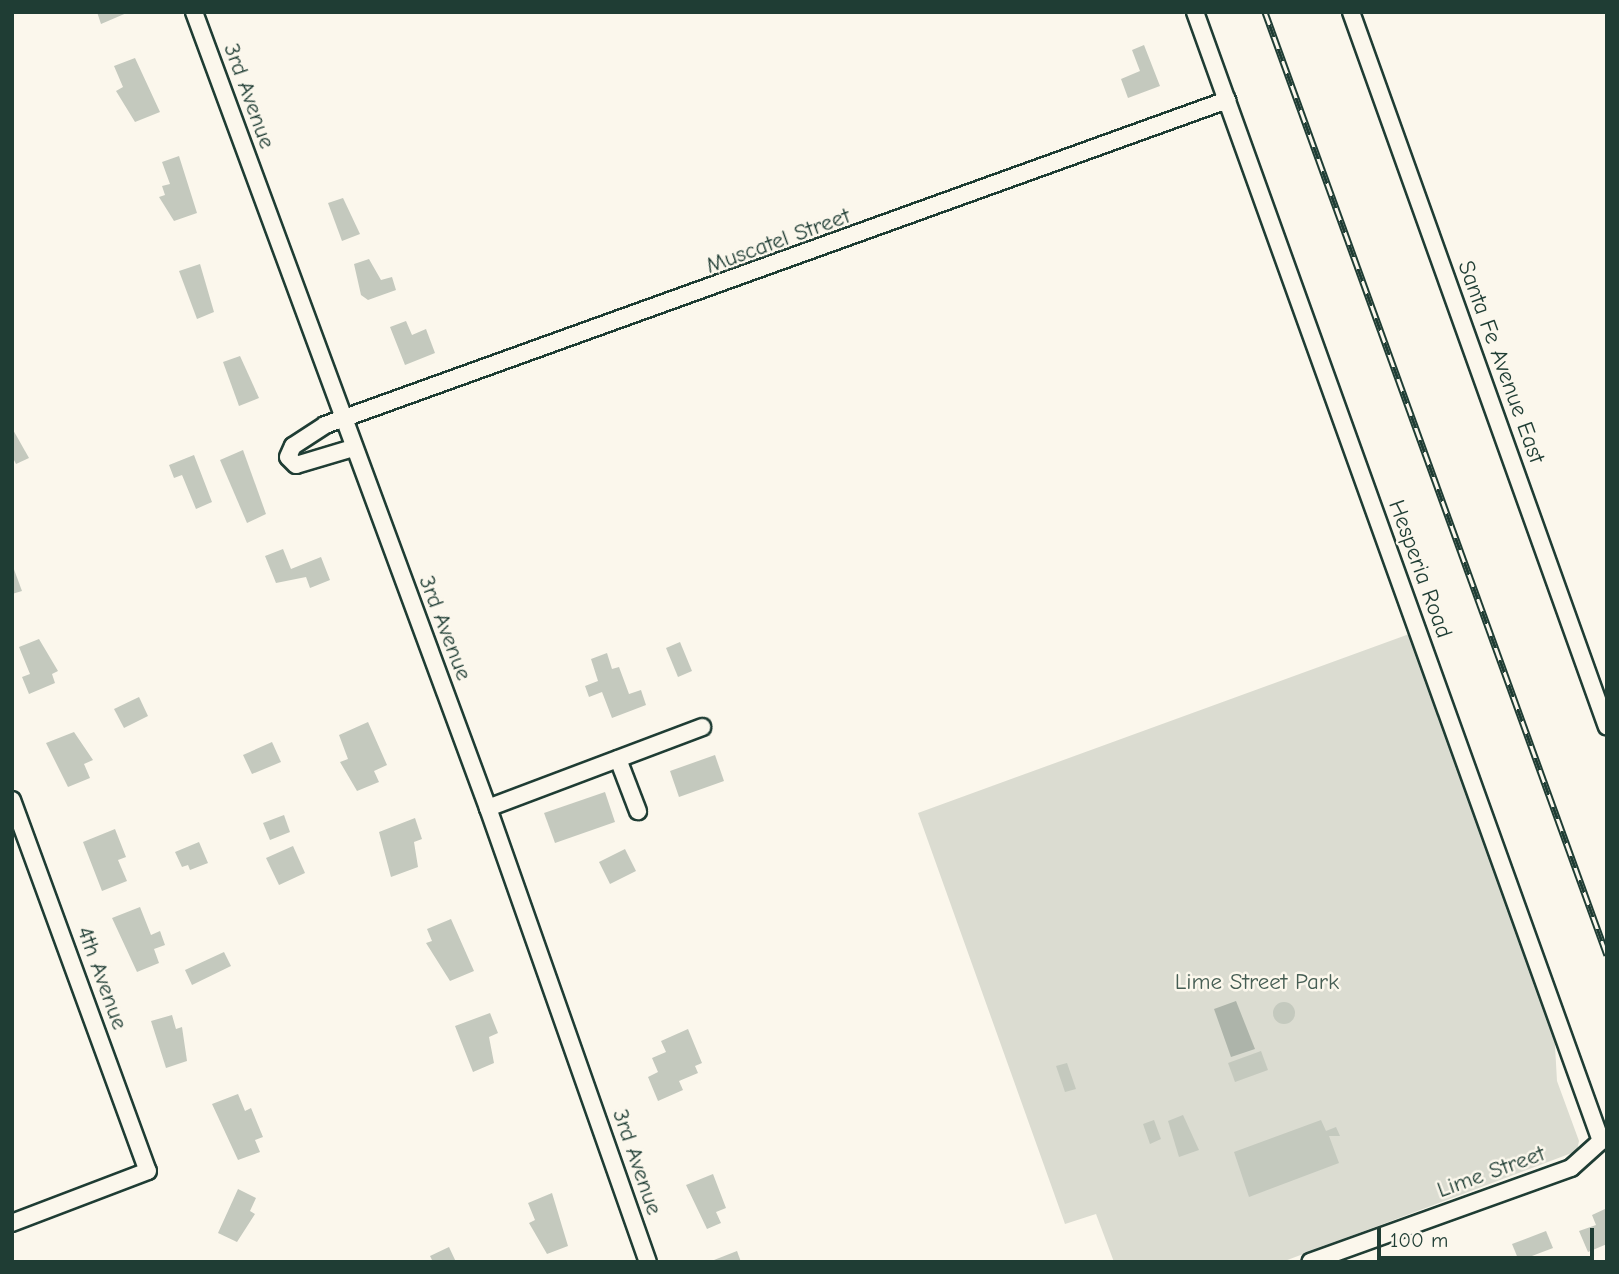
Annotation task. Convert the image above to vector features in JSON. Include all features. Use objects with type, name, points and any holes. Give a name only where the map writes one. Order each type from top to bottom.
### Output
[{"type":"street","name":"3rd Avenue","points":[[194,12],[342,419],[488,808],[649,1262]]},
{"type":"street","name":"Hesperia Road","points":[[1195,12],[1601,1142]]},
{"type":"street","name":"Santa Fe Avenue East","points":[[1350,12],[1606,721]]},
{"type":"street","name":"Muscatel Street","points":[[353,448],[296,465],[288,457],[309,433],[342,419],[1227,100]]},
{"type":"street","points":[[488,808],[702,727]]},
{"type":"street","points":[[618,759],[638,811]]},
{"type":"street","name":"4th Avenue","points":[[12,800],[148,1171],[12,1223]]},
{"type":"street","name":"Lime Street","points":[[1310,1262],[1571,1168],[1601,1142]]},
{"type":"green space","name":"Lime Street Park","points":[[1412,633],[1554,1028],[1557,1081],[1579,1141],[1577,1151],[1282,1262],[1114,1262],[1096,1214],[1065,1224],[918,813]]},
{"type":"shaded area","points":[[1236,1001],[1255,1049],[1231,1057],[1214,1009]]},
{"type":"building","points":[[97,12],[129,12],[101,24]]},
{"type":"building","points":[[1144,45],[1160,86],[1128,98],[1121,79],[1140,71],[1132,50]]},
{"type":"building","points":[[135,58],[160,112],[135,122],[116,91],[123,87],[114,66]]},
{"type":"building","points":[[179,156],[197,213],[174,221],[159,197],[165,195],[162,186],[170,184],[162,162]]},
{"type":"building","points":[[343,198],[360,234],[342,241],[328,203]]},
{"type":"building","points":[[369,259],[381,280],[392,277],[396,290],[368,300],[361,295],[354,264]]},
{"type":"building","points":[[200,264],[214,312],[197,319],[179,271]]},
{"type":"building","points":[[406,321],[412,335],[426,329],[435,353],[405,365],[390,327]]},
{"type":"building","points":[[240,356],[259,398],[239,406],[223,362]]},
{"type":"building","points":[[12,428],[29,458],[16,464],[12,456]]},
{"type":"building","points":[[243,450],[266,514],[247,523],[220,460]]},
{"type":"building","points":[[194,455],[212,502],[196,509],[182,475],[174,478],[169,465]]},
{"type":"building","points":[[283,549],[291,569],[321,557],[330,580],[310,588],[306,577],[276,583],[265,556]]},
{"type":"building","points":[[12,564],[22,591],[12,594]]},
{"type":"building","points":[[39,639],[58,671],[52,674],[55,683],[29,694],[22,677],[30,674],[19,647]]},
{"type":"building","points":[[680,642],[692,671],[678,677],[666,648]]},
{"type":"building","points":[[607,653],[612,669],[619,667],[629,694],[641,690],[646,705],[612,718],[602,692],[589,697],[585,686],[598,681],[591,659]]},
{"type":"building","points":[[139,697],[148,716],[124,728],[114,709]]},
{"type":"building","points":[[368,722],[387,765],[374,771],[379,782],[357,791],[340,762],[348,759],[339,735]]},
{"type":"building","points":[[74,732],[93,760],[84,764],[90,778],[68,787],[46,743]]},
{"type":"building","points":[[272,742],[281,762],[252,774],[243,755]]},
{"type":"building","points":[[715,755],[724,781],[679,797],[670,771]]},
{"type":"building","points":[[605,792],[615,822],[555,843],[544,813]]},
{"type":"building","points":[[284,815],[290,832],[270,840],[263,823]]},
{"type":"building","points":[[415,818],[422,839],[414,842],[418,867],[391,877],[379,832]]},
{"type":"building","points":[[115,829],[126,857],[118,860],[127,881],[102,891],[83,842]]},
{"type":"building","points":[[199,842],[208,863],[190,870],[188,865],[182,867],[175,852]]},
{"type":"building","points":[[293,846],[305,873],[279,885],[266,858]]},
{"type":"building","points":[[625,849],[636,871],[610,884],[599,862]]},
{"type":"building","points":[[140,907],[151,935],[160,931],[165,945],[154,949],[159,963],[137,972],[112,918]]},
{"type":"building","points":[[451,919],[474,971],[450,981],[426,943],[432,941],[427,929]]},
{"type":"building","points":[[224,952],[231,966],[192,985],[185,970]]},
{"type":"building","points":[[1284,1002],[1294,1009],[1295,1013],[1288,1023],[1284,1024],[1274,1017],[1273,1013],[1280,1003]]},
{"type":"building","points":[[490,1013],[498,1033],[489,1037],[494,1063],[473,1072],[455,1026]]},
{"type":"building","points":[[172,1015],[176,1029],[182,1027],[187,1061],[166,1068],[151,1021]]},
{"type":"building","points":[[688,1029],[702,1063],[695,1066],[698,1073],[679,1081],[683,1090],[658,1101],[648,1077],[658,1072],[652,1058],[666,1052],[661,1041]]},
{"type":"building","points":[[1261,1051],[1268,1070],[1235,1082],[1228,1063]]},
{"type":"building","points":[[1067,1063],[1076,1089],[1065,1092],[1056,1066]]},
{"type":"building","points":[[238,1094],[245,1111],[251,1108],[263,1137],[255,1140],[260,1152],[238,1160],[212,1104]]},
{"type":"building","points":[[1183,1115],[1199,1150],[1179,1157],[1168,1121]]},
{"type":"building","points":[[1154,1120],[1161,1139],[1150,1144],[1143,1124]]},
{"type":"building","points":[[1321,1120],[1326,1131],[1336,1127],[1340,1136],[1329,1136],[1339,1163],[1249,1197],[1234,1152]]},
{"type":"building","points":[[713,1174],[726,1208],[716,1212],[721,1223],[707,1229],[686,1185]]},
{"type":"building","points":[[238,1189],[256,1198],[250,1211],[255,1214],[237,1242],[218,1233]]},
{"type":"building","points":[[552,1193],[568,1246],[547,1254],[529,1223],[535,1220],[528,1203]]},
{"type":"building","points":[[1605,1209],[1607,1244],[1588,1252],[1579,1231],[1596,1225],[1592,1215]]},
{"type":"building","points":[[1546,1231],[1553,1248],[1519,1261],[1512,1244]]},
{"type":"building","points":[[449,1247],[456,1262],[433,1262],[430,1256]]},
{"type":"building","points":[[737,1251],[741,1262],[714,1260]]},
{"type":"railway","points":[[1265,12],[1607,955]]}]
